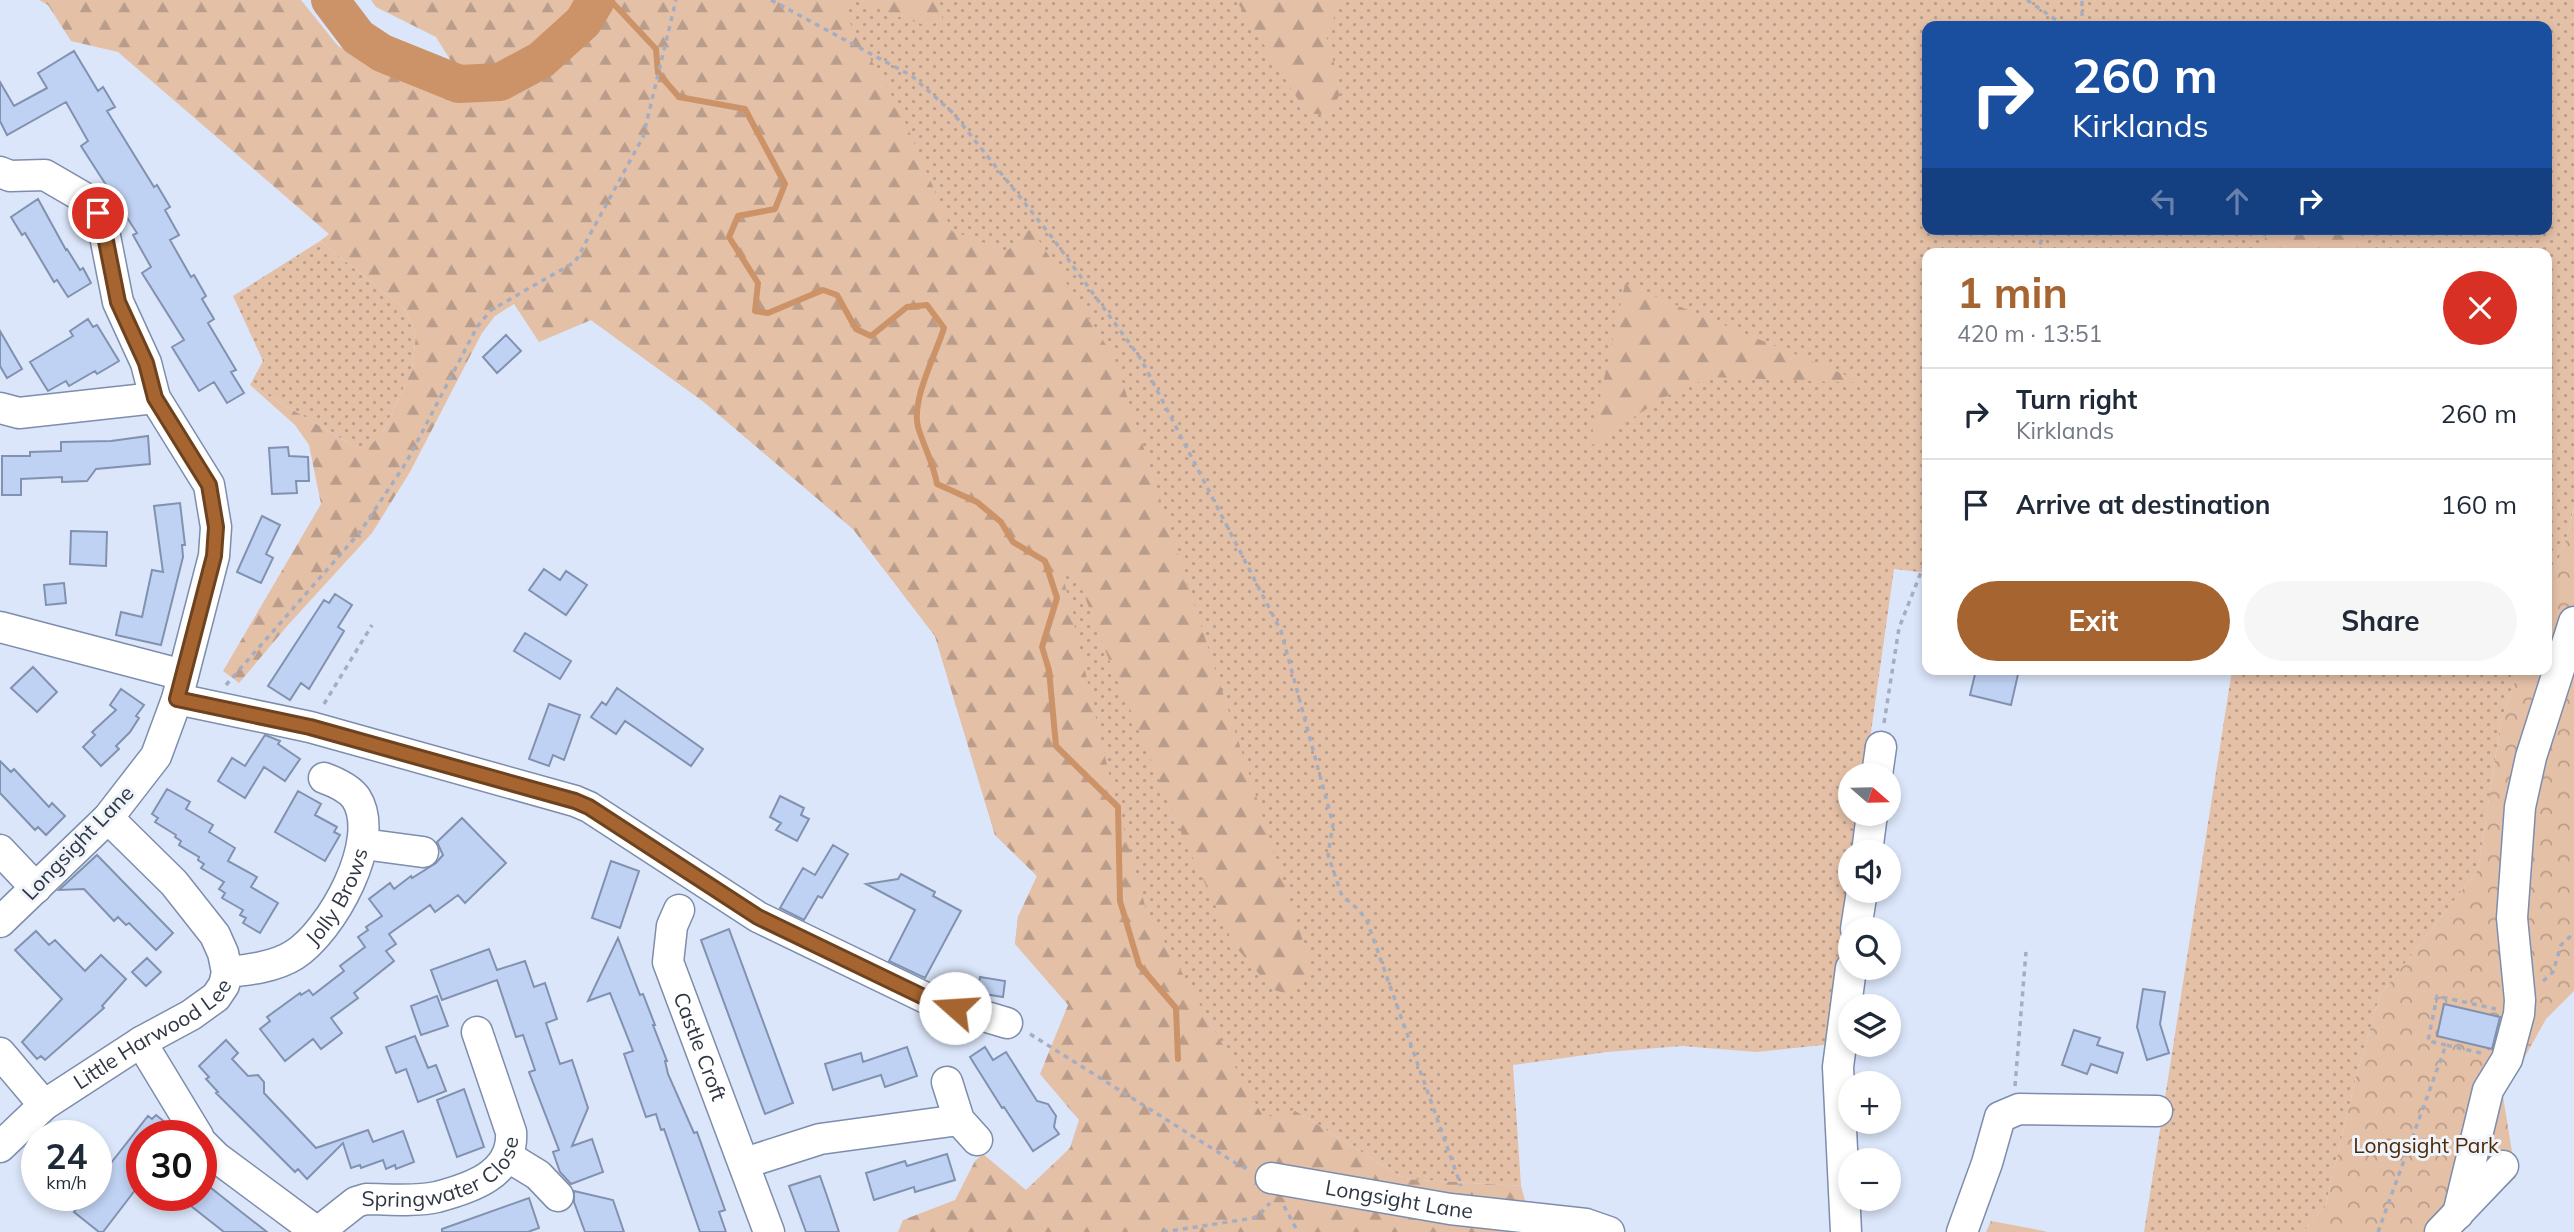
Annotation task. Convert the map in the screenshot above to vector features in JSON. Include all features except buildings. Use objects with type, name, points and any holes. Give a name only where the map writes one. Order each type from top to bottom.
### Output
[{"type":"street","name":"Longsight Lane","points":[[0,172],[10,176],[43,161],[88,200],[98,213],[118,302],[146,363],[155,398],[209,485],[216,527],[214,556],[180,687],[156,756],[108,818],[0,922]]},
{"type":"street","points":[[12,417],[155,398]]},
{"type":"street","points":[[2449,1223],[2488,1090],[2507,1059],[2520,1007],[2512,918],[2520,807],[2531,757],[2574,622]]},
{"type":"street","points":[[0,627],[180,687],[214,707],[310,727],[582,804],[758,917],[930,1000],[1007,1023]]},
{"type":"street","name":"Jolly Brows","points":[[227,972],[248,970],[285,960],[296,954],[329,919],[351,877],[363,844],[365,819],[355,796],[338,783],[324,778]]},
{"type":"street","name":"Little Harwood Lee","points":[[0,1147],[44,1105],[141,1042],[191,1016],[216,997],[224,985],[227,972],[223,953],[215,935],[197,909],[108,818]]},
{"type":"street","points":[[363,844],[423,852]]},
{"type":"street","points":[[0,850],[36,888]]},
{"type":"street","name":"Castle Croft","points":[[669,920],[668,962],[769,1232]]},
{"type":"street","points":[[1846,1232],[1838,1067],[1849,980]]},
{"type":"street","points":[[141,1042],[188,1120]]},
{"type":"street","name":"Springwater Close","points":[[317,1232],[356,1202],[366,1199],[437,1197],[488,1178],[500,1170],[512,1144],[511,1132],[473,1045]]},
{"type":"street","points":[[0,1053],[44,1105]]},
{"type":"street","points":[[745,1163],[820,1139],[968,1130],[947,1082]]},
{"type":"street","points":[[1962,1232],[2000,1117],[2013,1110],[2157,1111]]},
{"type":"street","points":[[508,1156],[538,1175],[558,1196]]},
{"type":"street","points":[[217,1158],[317,1232]]},
{"type":"street","points":[[2449,1223],[2503,1167]]},
{"type":"street","name":"Longsight Lane","points":[[1278,1184],[1586,1224],[1609,1232]]},
{"type":"path","points":[[214,707],[219,693],[360,532],[406,463],[484,318],[491,310],[575,262],[643,137],[676,0]]},
{"type":"path","points":[[771,0],[912,76],[953,113],[1051,236],[1141,359],[1282,631],[1333,824],[1328,855],[1342,896],[1358,909],[1367,921],[1470,1211]]},
{"type":"path","points":[[2027,0],[2057,21]]},
{"type":"path","points":[[2082,0],[2082,21]]},
{"type":"path","points":[[1879,761],[1899,628],[1922,570]]},
{"type":"path","points":[[310,727],[372,625]]},
{"type":"path","points":[[2507,1059],[2428,1041],[2437,996],[2520,1007],[2553,972],[2561,945],[2574,933]]},
{"type":"path","points":[[2013,1110],[2026,952]]},
{"type":"path","points":[[1007,1023],[1041,1040],[1237,1164],[1278,1184],[1298,1232]]},
{"type":"path","points":[[2378,1232],[2446,1045]]},
{"type":"path","points":[[1164,1232],[1254,1218],[1261,1213],[1278,1184]]},
{"type":"green space","points":[[39,0],[301,0],[338,46],[415,86],[469,90],[436,37],[376,7],[371,0],[848,0],[846,16],[900,110],[952,231],[1007,251],[1031,228],[1115,359],[1310,963],[1304,982],[1289,995],[1272,989],[1234,945],[1183,837],[1076,573],[1063,576],[1109,774],[1146,909],[1264,1118],[1294,1110],[1405,1179],[1521,1186],[1526,1204],[1568,1232],[898,1232],[903,1220],[955,1200],[975,1161],[983,1154],[1026,1190],[1070,1148],[1079,1120],[1040,1074],[1068,1005],[1015,944],[1018,917],[1037,876],[995,835],[935,636],[853,529],[704,402],[591,320],[539,342],[514,304],[495,316],[482,333],[410,472],[372,533],[239,683],[223,671],[321,504],[309,445],[295,425],[250,385],[354,446],[368,448],[383,432],[412,370],[416,335],[405,309],[320,241],[329,234],[118,52],[71,41],[48,5]]},
{"type":"green space","points":[[707,0],[2574,0],[2574,507],[2552,578],[2552,248],[1922,248],[1922,572],[1894,569],[1867,763],[1838,763],[1838,826],[1859,826],[1858,840],[1838,840],[1838,903],[1850,903],[1848,917],[1838,917],[1840,980],[1832,1044],[1757,1052],[1682,1046],[1607,1052],[1513,1065],[1521,1186],[1405,1179],[1294,1110],[1266,1121],[1015,944],[1018,917],[1037,876],[995,835],[935,636],[853,529],[704,402],[591,320]]},
{"type":"green space","points":[[860,0],[936,0],[943,20],[928,26],[890,14]]},
{"type":"green space","points":[[1236,0],[1342,0],[1326,35],[1342,91],[1328,114],[1307,114]]},
{"type":"green space","points":[[2266,235],[2354,235],[2370,248],[2263,248]]},
{"type":"green space","points":[[320,241],[405,309],[416,335],[412,370],[383,432],[368,449],[354,446],[250,385],[263,361],[233,296]]},
{"type":"green space","points":[[1625,284],[1865,383],[1710,377],[1663,398],[1589,447]]},
{"type":"green space","name":"Longsight Park","points":[[2574,508],[2574,991],[2546,1019],[2503,1096],[2516,1177],[2459,1232],[2303,1232],[2326,1204],[2356,1077],[2380,995],[2478,870],[2501,721],[2517,675],[2552,675],[2552,578]]},
{"type":"green space","points":[[2231,675],[2517,675],[2501,721],[2478,870],[2380,995],[2356,1077],[2326,1204],[2303,1232],[2144,1232]]},
{"type":"green space","points":[[1991,1221],[2044,1231],[2047,1232],[1986,1232]]},
{"type":"waterway","points":[[330,0],[358,37],[382,53],[459,84],[500,82],[541,60],[583,22],[596,0]]},
{"type":"waterway","points":[[610,0],[656,49],[658,73],[679,97],[745,109],[785,184],[775,209],[738,216],[729,237],[758,283],[755,311],[768,313],[823,290],[837,295],[856,329],[871,336],[907,307],[927,305],[944,328],[921,391],[918,427],[937,484],[977,502],[1001,522],[1013,542],[1045,561],[1057,598],[1042,647],[1049,670],[1056,746],[1118,807],[1120,901],[1139,965],[1176,1008],[1178,1059]]},
{"type":"route","points":[[98,213],[118,302],[146,363],[155,398],[209,485],[216,527],[214,556],[177,699],[310,727],[575,801],[589,807],[758,917],[930,1000],[955,1008]]}]
